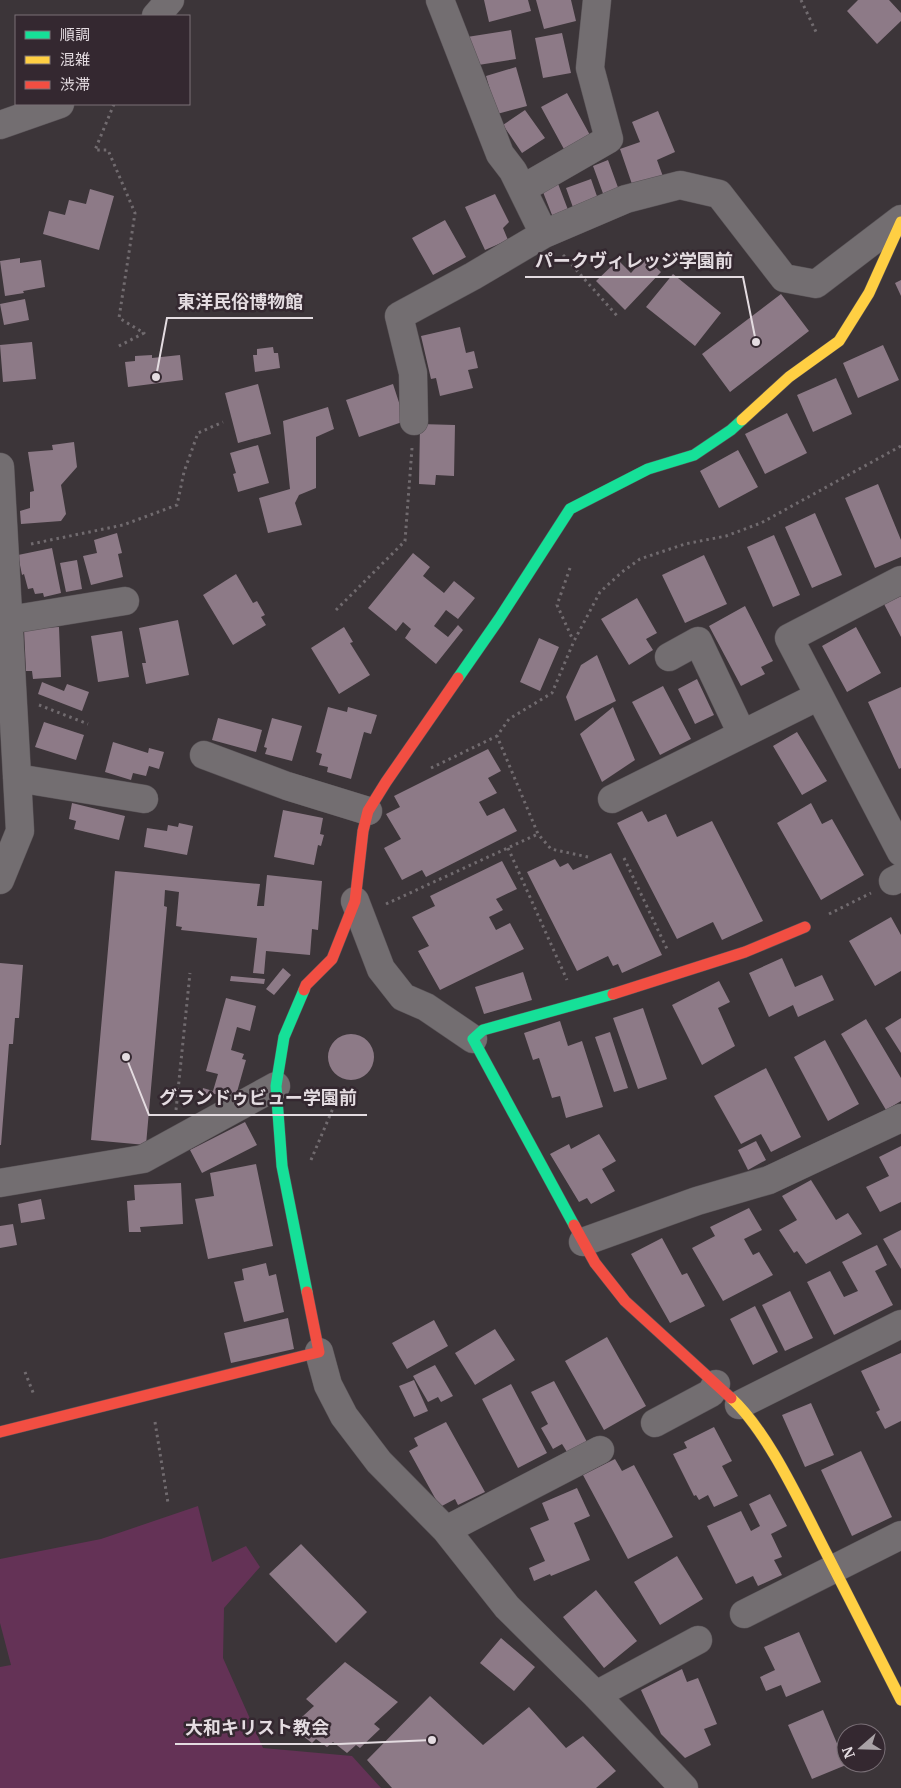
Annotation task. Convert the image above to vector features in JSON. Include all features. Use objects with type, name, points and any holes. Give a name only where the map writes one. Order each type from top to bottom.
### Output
[{"type":"street","points":[[157,15],[170,0]]},
{"type":"street","points":[[440,0],[500,154],[513,171],[544,234]]},
{"type":"street","points":[[522,189],[609,139],[590,68],[597,0]]},
{"type":"street","points":[[0,126],[57,105]]},
{"type":"street","points":[[414,420],[413,373],[399,316],[473,276],[544,234],[626,199],[680,185],[719,194],[784,278],[816,284],[901,220]]},
{"type":"street","points":[[901,220],[870,293],[839,342],[790,377],[731,430],[694,455],[648,469],[570,509],[499,620],[386,782],[368,811],[362,831],[358,909],[381,969],[403,997],[426,1007],[473,1039],[595,1263],[625,1302],[739,1405],[763,1438],[793,1488],[901,1700]]},
{"type":"street","points":[[0,467],[2,550],[9,620],[20,831],[0,880]]},
{"type":"street","points":[[901,580],[789,638],[901,852]]},
{"type":"street","points":[[9,620],[125,601]]},
{"type":"street","points":[[670,657],[698,641],[742,734]]},
{"type":"street","points":[[612,799],[819,696]]},
{"type":"street","points":[[204,755],[287,786],[368,811]]},
{"type":"street","points":[[17,778],[144,799]]},
{"type":"street","points":[[358,909],[332,959],[306,985],[284,1036],[276,1086],[282,1166],[319,1352],[328,1384],[344,1416],[379,1462],[446,1530],[507,1607],[596,1695],[684,1788]]},
{"type":"street","points":[[473,1039],[483,1030],[679,974],[744,952],[804,927]]},
{"type":"street","points":[[0,1183],[143,1159],[276,1086]]},
{"type":"street","points":[[583,1242],[697,1201],[769,1180],[901,1118]]},
{"type":"street","points":[[739,1405],[901,1324]]},
{"type":"street","points":[[0,1432],[319,1352]]},
{"type":"street","points":[[655,1422],[711,1393],[716,1384]]},
{"type":"street","points":[[446,1530],[600,1450]]},
{"type":"street","points":[[744,1614],[901,1535]]},
{"type":"street","points":[[596,1695],[698,1640]]},
{"type":"path","points":[[801,0],[817,34]]},
{"type":"path","points":[[114,105],[95,150],[108,150],[136,213],[119,318],[144,333],[117,348]]},
{"type":"path","points":[[544,234],[619,318]]},
{"type":"path","points":[[336,610],[405,541],[414,420]]},
{"type":"path","points":[[2,550],[123,525],[177,505],[184,472],[198,433],[223,422]]},
{"type":"path","points":[[427,770],[497,736],[509,719],[552,693],[574,641],[600,592],[640,559],[684,544],[726,536],[761,523],[901,446]]},
{"type":"path","points":[[570,568],[557,605],[574,641]]},
{"type":"path","points":[[13,694],[88,724]]},
{"type":"path","points":[[497,736],[538,834],[551,849],[588,856]]},
{"type":"path","points":[[358,909],[538,834]]},
{"type":"path","points":[[508,848],[578,1003]]},
{"type":"path","points":[[624,858],[679,974]]},
{"type":"path","points":[[804,927],[897,879]]},
{"type":"path","points":[[163,1148],[174,1122],[190,974]]},
{"type":"path","points":[[309,1164],[339,1094]]},
{"type":"path","points":[[150,1394],[168,1503]]},
{"type":"shaded area","points":[[198,1506],[212,1562],[246,1546],[260,1567],[224,1608],[223,1658],[263,1748],[352,1756],[381,1788],[0,1788],[0,1667],[11,1665],[0,1623],[0,1559],[101,1539]]},
{"type":"building","points":[[484,0],[528,0],[531,11],[489,22]]},
{"type":"building","points":[[536,0],[571,0],[576,21],[544,29]]},
{"type":"building","points":[[858,0],[889,0],[901,13],[901,21],[877,44],[847,11]]},
{"type":"building","points":[[511,30],[516,59],[472,66],[467,37]]},
{"type":"building","points":[[562,33],[571,73],[543,78],[535,38]]},
{"type":"building","points":[[516,67],[527,106],[497,114],[486,76]]},
{"type":"building","points":[[567,93],[591,137],[565,151],[541,107]]},
{"type":"building","points":[[525,110],[545,138],[522,153],[503,125]]},
{"type":"building","points":[[658,111],[675,152],[657,160],[665,182],[635,193],[620,149],[640,142],[632,122]]},
{"type":"building","points":[[608,160],[620,193],[605,199],[593,166]]},
{"type":"building","points":[[591,179],[600,205],[575,213],[566,188]]},
{"type":"building","points":[[557,181],[570,215],[554,220],[541,187]]},
{"type":"building","points":[[90,189],[114,196],[99,250],[43,234],[49,211],[65,215],[69,200],[86,204]]},
{"type":"building","points":[[495,194],[509,222],[503,228],[508,240],[485,250],[465,207]]},
{"type":"building","points":[[445,220],[466,257],[433,275],[412,238]]},
{"type":"building","points":[[645,257],[661,272],[625,310],[596,281],[618,260],[631,273]]},
{"type":"building","points":[[20,258],[20,263],[41,260],[45,287],[5,296],[0,261]]},
{"type":"building","points":[[673,274],[721,313],[695,346],[646,307]]},
{"type":"building","points":[[901,280],[901,296],[895,283]]},
{"type":"building","points":[[781,294],[809,331],[730,392],[702,354]]},
{"type":"building","points":[[25,299],[29,320],[4,325],[0,304]]},
{"type":"building","points":[[460,327],[466,353],[474,351],[478,368],[468,370],[473,388],[440,396],[436,378],[431,379],[421,336]]},
{"type":"building","points":[[32,342],[36,379],[3,382],[0,345]]},
{"type":"building","points":[[883,345],[899,380],[858,398],[843,363]]},
{"type":"building","points":[[273,347],[274,353],[278,353],[280,368],[255,372],[253,355],[257,355],[257,349]]},
{"type":"building","points":[[152,355],[152,358],[180,355],[183,380],[128,387],[125,362],[135,361],[135,356]]},
{"type":"building","points":[[836,378],[852,414],[813,432],[797,395]]},
{"type":"building","points":[[258,384],[271,434],[238,443],[225,393]]},
{"type":"building","points":[[393,384],[405,421],[359,437],[346,400]]},
{"type":"building","points":[[328,407],[334,429],[316,437],[316,488],[299,495],[295,503],[302,525],[268,533],[259,498],[290,489],[283,421]]},
{"type":"building","points":[[787,413],[807,453],[765,474],[745,434]]},
{"type":"building","points":[[420,424],[455,425],[454,476],[436,475],[435,485],[419,484]]},
{"type":"building","points":[[74,442],[77,467],[61,485],[66,514],[61,521],[21,524],[20,511],[30,508],[30,492],[34,491],[28,452],[53,450],[52,445]]},
{"type":"building","points":[[258,445],[269,483],[238,492],[233,474],[236,473],[230,453]]},
{"type":"building","points":[[738,450],[758,487],[719,508],[700,471]]},
{"type":"building","points":[[878,484],[901,540],[901,557],[875,568],[845,498]]},
{"type":"building","points":[[815,513],[842,575],[812,588],[785,527]]},
{"type":"building","points":[[117,533],[122,553],[118,554],[123,577],[91,585],[83,556],[97,553],[94,540]]},
{"type":"building","points":[[774,535],[800,595],[773,607],[747,547]]},
{"type":"building","points":[[52,548],[61,593],[44,597],[43,593],[35,594],[33,588],[28,589],[24,574],[22,575],[18,555]]},
{"type":"building","points":[[413,553],[430,567],[423,576],[444,593],[454,581],[475,598],[458,619],[446,610],[434,626],[448,637],[458,625],[463,630],[436,664],[405,638],[411,629],[403,622],[396,631],[368,608]]},
{"type":"building","points":[[704,555],[727,604],[685,623],[662,575]]},
{"type":"building","points":[[77,560],[82,589],[66,592],[60,563]]},
{"type":"building","points":[[236,574],[253,603],[257,601],[265,615],[261,617],[266,625],[233,645],[203,595]]},
{"type":"building","points":[[901,596],[901,637],[884,604]]},
{"type":"building","points":[[637,598],[657,633],[646,639],[653,650],[629,665],[601,619]]},
{"type":"building","points":[[745,606],[773,661],[761,667],[765,674],[741,686],[709,626]]},
{"type":"building","points":[[178,620],[189,675],[146,684],[142,663],[146,663],[139,628]]},
{"type":"building","points":[[59,627],[61,677],[33,679],[32,671],[26,671],[24,629]]},
{"type":"building","points":[[344,627],[353,642],[350,643],[370,675],[339,694],[311,648]]},
{"type":"building","points":[[856,627],[881,673],[847,692],[822,646]]},
{"type":"building","points":[[122,631],[129,677],[98,682],[91,636]]},
{"type":"building","points":[[539,638],[559,647],[540,691],[520,682]]},
{"type":"building","points":[[597,655],[616,701],[575,721],[566,697],[581,665]]},
{"type":"building","points":[[697,679],[714,715],[695,724],[678,689]]},
{"type":"building","points":[[42,682],[64,691],[67,684],[89,692],[82,711],[38,694]]},
{"type":"building","points":[[663,686],[691,739],[660,755],[632,702]]},
{"type":"building","points":[[901,687],[901,768],[899,769],[868,702]]},
{"type":"building","points":[[328,707],[347,712],[348,707],[377,715],[371,734],[364,732],[351,779],[327,772],[328,767],[319,765],[322,754],[316,752]]},
{"type":"building","points":[[613,707],[635,760],[602,782],[580,734]]},
{"type":"building","points":[[218,718],[262,730],[256,752],[212,740]]},
{"type":"building","points":[[272,718],[302,726],[292,761],[265,754],[267,748],[264,747]]},
{"type":"building","points":[[44,722],[84,735],[76,760],[35,747]]},
{"type":"building","points":[[797,732],[827,781],[802,795],[773,746]]},
{"type":"building","points":[[113,742],[148,753],[149,748],[164,752],[159,769],[149,766],[146,776],[133,773],[131,780],[105,772]]},
{"type":"building","points":[[488,749],[501,771],[488,778],[497,793],[479,802],[487,816],[504,808],[517,831],[426,877],[422,870],[402,880],[384,848],[401,839],[386,814],[400,807],[394,796]]},
{"type":"building","points":[[72,803],[125,816],[119,840],[74,829],[76,821],[69,819]]},
{"type":"building","points":[[811,803],[822,824],[832,819],[864,875],[821,900],[777,823]]},
{"type":"building","points":[[283,810],[323,818],[320,834],[324,835],[321,846],[318,845],[314,865],[274,857]]},
{"type":"building","points":[[642,811],[648,822],[666,814],[677,837],[712,821],[763,921],[722,940],[713,922],[677,939],[617,823]]},
{"type":"building","points":[[179,823],[193,826],[187,855],[144,847],[147,828],[167,831],[168,825],[178,827]]},
{"type":"building","points":[[611,853],[662,955],[622,973],[618,964],[613,966],[608,956],[577,971],[527,872],[555,859],[560,867],[568,863],[573,870]]},
{"type":"building","points":[[502,861],[517,889],[496,899],[503,910],[489,917],[496,930],[510,923],[524,949],[440,990],[418,951],[429,946],[412,917],[435,906],[430,896]]},
{"type":"building","points":[[115,871],[260,884],[257,906],[264,906],[267,875],[322,881],[318,930],[312,929],[310,955],[266,951],[264,974],[253,973],[257,938],[181,930],[182,927],[176,926],[179,892],[165,890],[164,906],[167,907],[146,1145],[91,1140]]},
{"type":"building","points":[[891,917],[901,935],[901,971],[875,986],[849,941]]},
{"type":"building","points":[[782,958],[795,987],[822,975],[834,1000],[798,1017],[793,1005],[769,1017],[749,973]]},
{"type":"building","points":[[0,963],[23,965],[19,1018],[15,1018],[13,1044],[9,1044],[1,1145],[0,1145]]},
{"type":"building","points":[[283,968],[291,975],[274,995],[266,989]]},
{"type":"building","points":[[523,972],[532,1000],[484,1014],[475,987]]},
{"type":"building","points":[[231,976],[265,979],[264,984],[230,981]]},
{"type":"building","points":[[719,981],[730,1002],[718,1008],[735,1046],[702,1065],[672,1005]]},
{"type":"building","points":[[226,998],[256,1006],[250,1031],[237,1027],[231,1050],[244,1054],[242,1059],[246,1060],[235,1099],[211,1093],[209,1100],[201,1098],[203,1088],[213,1091],[218,1074],[206,1071]]},
{"type":"building","points":[[643,1008],[667,1079],[638,1089],[613,1018]]},
{"type":"building","points":[[901,1018],[901,1053],[885,1028]]},
{"type":"building","points":[[866,1019],[901,1078],[901,1101],[886,1110],[841,1034]]},
{"type":"building","points":[[560,1021],[568,1046],[582,1041],[603,1107],[566,1118],[560,1096],[552,1098],[539,1058],[533,1060],[524,1033]]},
{"type":"building","points":[[610,1032],[628,1088],[614,1092],[595,1037]]},
{"type":"building","points":[[347,1034],[355,1034],[364,1038],[370,1044],[374,1057],[370,1070],[364,1076],[355,1080],[347,1080],[338,1076],[332,1070],[328,1061],[328,1053],[332,1044],[338,1038]]},
{"type":"building","points":[[825,1040],[859,1104],[828,1121],[794,1057]]},
{"type":"building","points":[[766,1068],[801,1137],[771,1152],[761,1134],[741,1144],[714,1096]]},
{"type":"building","points":[[245,1122],[257,1145],[202,1173],[190,1150]]},
{"type":"building","points":[[599,1134],[616,1161],[602,1169],[615,1191],[591,1204],[587,1198],[579,1202],[550,1154],[569,1144],[571,1149]]},
{"type":"building","points":[[756,1141],[766,1160],[748,1170],[738,1150]]},
{"type":"building","points":[[901,1146],[901,1202],[880,1212],[866,1187],[889,1176],[879,1157]]},
{"type":"building","points":[[256,1164],[273,1246],[208,1259],[195,1199],[214,1196],[210,1173]]},
{"type":"building","points":[[811,1180],[836,1220],[848,1213],[862,1234],[806,1264],[797,1251],[794,1253],[779,1230],[797,1220],[782,1196]]},
{"type":"building","points":[[181,1183],[183,1224],[140,1227],[141,1232],[129,1232],[127,1201],[135,1200],[134,1185]]},
{"type":"building","points":[[41,1199],[45,1219],[21,1223],[18,1204]]},
{"type":"building","points":[[749,1208],[762,1230],[744,1239],[753,1255],[759,1252],[773,1275],[723,1301],[692,1248],[715,1236],[710,1227]]},
{"type":"building","points":[[13,1224],[17,1245],[0,1248],[0,1226]]},
{"type":"building","points":[[901,1230],[901,1269],[883,1239]]},
{"type":"building","points":[[662,1238],[682,1275],[687,1273],[705,1306],[670,1323],[631,1254]]},
{"type":"building","points":[[877,1245],[887,1265],[875,1271],[893,1305],[834,1335],[807,1282],[830,1271],[844,1297],[858,1291],[842,1262]]},
{"type":"building","points":[[266,1263],[269,1276],[276,1274],[284,1312],[244,1322],[234,1282],[244,1280],[242,1269]]},
{"type":"building","points":[[790,1291],[813,1338],[785,1351],[762,1305]]},
{"type":"building","points":[[755,1306],[778,1352],[753,1365],[730,1319]]},
{"type":"building","points":[[288,1318],[294,1349],[231,1363],[224,1333]]},
{"type":"building","points":[[434,1320],[448,1346],[407,1369],[392,1343]]},
{"type":"building","points":[[495,1329],[515,1360],[475,1385],[455,1353]]},
{"type":"building","points":[[607,1337],[646,1406],[604,1430],[565,1361]]},
{"type":"building","points":[[901,1353],[901,1421],[885,1429],[876,1412],[880,1410],[861,1371]]},
{"type":"building","points":[[435,1365],[453,1396],[441,1402],[438,1397],[428,1402],[413,1376]]},
{"type":"building","points":[[414,1380],[428,1411],[414,1417],[399,1386]]},
{"type":"building","points":[[554,1381],[587,1442],[567,1452],[562,1444],[553,1449],[541,1428],[548,1424],[531,1392]]},
{"type":"building","points":[[511,1384],[547,1453],[518,1468],[482,1399]]},
{"type":"building","points":[[811,1403],[834,1455],[805,1467],[782,1415]]},
{"type":"building","points":[[446,1422],[485,1492],[458,1505],[455,1499],[440,1507],[409,1451],[418,1446],[414,1438]]},
{"type":"building","points":[[714,1427],[732,1461],[722,1466],[738,1496],[714,1507],[708,1495],[699,1500],[696,1495],[694,1496],[673,1454],[687,1448],[684,1442]]},
{"type":"building","points":[[861,1451],[892,1517],[852,1536],[821,1470]]},
{"type":"building","points":[[615,1459],[622,1471],[634,1465],[673,1537],[628,1559],[583,1475]]},
{"type":"building","points":[[577,1488],[590,1516],[574,1523],[590,1560],[534,1581],[529,1568],[545,1561],[530,1528],[549,1520],[542,1503]]},
{"type":"building","points":[[770,1494],[787,1526],[771,1534],[782,1557],[774,1560],[782,1575],[758,1586],[753,1576],[736,1584],[707,1526],[741,1511],[751,1531],[760,1526],[749,1504]]},
{"type":"building","points":[[301,1544],[367,1612],[336,1643],[269,1574]]},
{"type":"building","points":[[677,1556],[703,1599],[660,1625],[634,1582]]},
{"type":"building","points":[[596,1590],[637,1641],[604,1668],[563,1617]]},
{"type":"building","points":[[799,1632],[821,1682],[786,1697],[781,1685],[766,1691],[760,1677],[775,1670],[764,1647]]},
{"type":"building","points":[[501,1638],[535,1667],[514,1691],[480,1663]]},
{"type":"building","points":[[345,1662],[398,1702],[374,1724],[380,1729],[360,1748],[356,1745],[347,1753],[333,1742],[327,1747],[316,1739],[312,1743],[291,1727],[314,1706],[306,1699]]},
{"type":"building","points":[[682,1669],[687,1682],[698,1678],[717,1724],[704,1729],[711,1745],[685,1758],[661,1734],[641,1690]]},
{"type":"building","points":[[430,1696],[483,1745],[529,1707],[566,1748],[583,1736],[616,1771],[596,1788],[392,1788],[367,1760]]},
{"type":"building","points":[[823,1710],[836,1741],[836,1769],[812,1779],[788,1725]]},
{"type":"traffic: fast","points":[[458,678],[499,619],[570,509],[648,469],[694,455],[731,430],[742,420]]},
{"type":"traffic: fast","points":[[304,990],[284,1037],[276,1086],[282,1166],[307,1292]]},
{"type":"traffic: fast","points":[[574,1225],[473,1039],[483,1030],[613,994]]},
{"type":"traffic: slow","points":[[742,420],[789,377],[839,341],[869,293],[901,222]]},
{"type":"traffic: slow","points":[[731,1398],[756,1426],[799,1499],[901,1700]]},
{"type":"traffic: jam","points":[[304,990],[306,985],[332,959],[355,901],[363,831],[368,811],[458,678]]},
{"type":"traffic: jam","points":[[613,994],[745,952],[805,927]]},
{"type":"traffic: jam","points":[[574,1225],[595,1263],[625,1301],[731,1398]]},
{"type":"traffic: jam","points":[[0,1432],[319,1352],[307,1292]]},
{"type":"place","name":"パークヴィレッジ学園前","points":[[756,342]]},
{"type":"place","name":"東洋民俗博物館","points":[[156,377]]},
{"type":"place","name":"グランドゥビュー学園前","points":[[126,1057]]},
{"type":"place","name":"大和キリスト教会","points":[[432,1740]]}]
